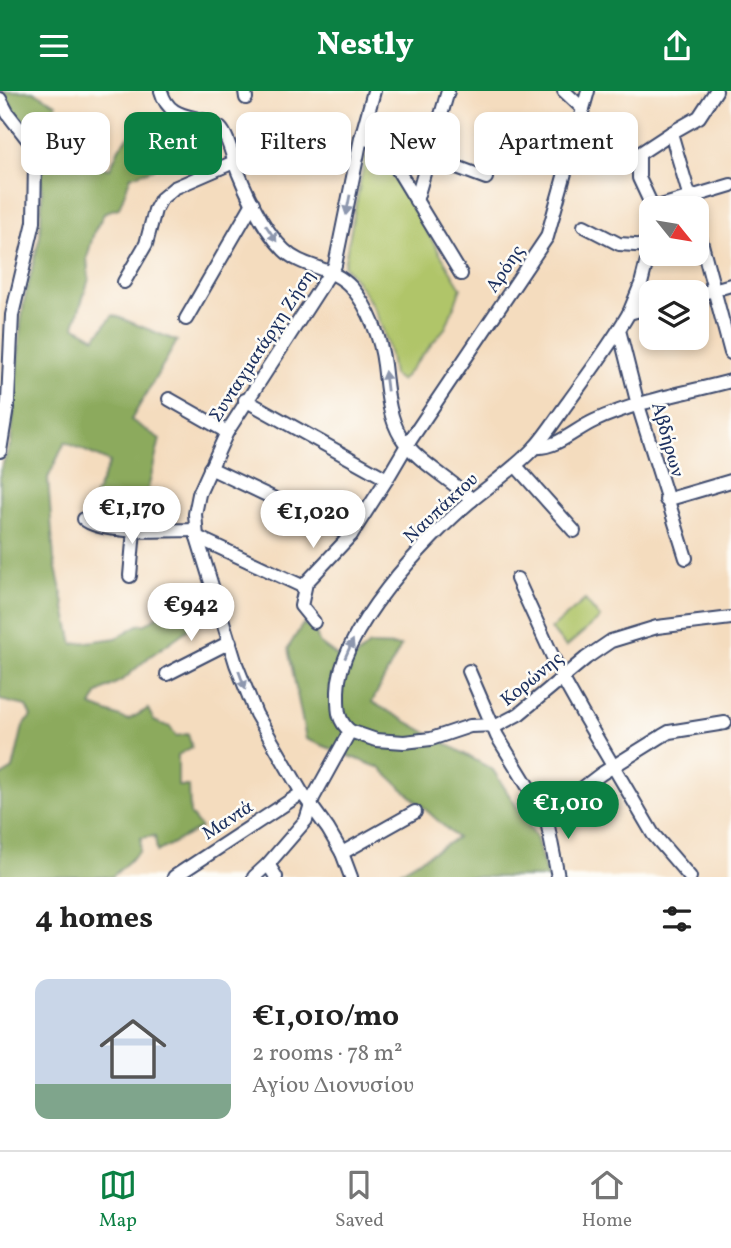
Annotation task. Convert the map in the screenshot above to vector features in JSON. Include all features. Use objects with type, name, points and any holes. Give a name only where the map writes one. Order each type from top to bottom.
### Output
[{"type":"street","points":[[161,91],[165,103],[172,111],[220,128],[253,202],[273,237],[288,254],[313,267],[339,275],[352,288],[371,321],[384,364],[390,408],[398,432],[407,445],[472,500]]},
{"type":"street","name":"Συνταγματάρχη Ζήση","points":[[351,877],[342,853],[262,726],[242,681],[196,533],[197,501],[227,432],[245,400],[331,272],[374,91]]},
{"type":"street","points":[[442,112],[447,91]]},
{"type":"street","points":[[564,91],[582,108]]},
{"type":"street","name":"Αρόης","points":[[304,587],[351,535],[407,445],[547,237],[587,91]]},
{"type":"street","points":[[647,196],[639,178],[639,155],[671,132],[699,117],[716,91]]},
{"type":"street","points":[[0,99],[32,145],[35,162],[34,222],[12,315],[8,401],[0,451]]},
{"type":"street","points":[[671,132],[689,196]]},
{"type":"street","points":[[361,138],[380,143],[461,274]]},
{"type":"street","points":[[124,282],[146,244],[155,210],[162,199],[174,188],[234,162]]},
{"type":"street","points":[[460,168],[486,178]]},
{"type":"street","points":[[416,201],[424,175]]},
{"type":"street","points":[[707,196],[731,185]]},
{"type":"street","points":[[186,319],[253,202]]},
{"type":"street","points":[[584,226],[619,244],[639,245]]},
{"type":"street","name":"Ναυπάκτου","points":[[351,731],[338,715],[338,678],[348,650],[361,626],[420,551],[472,500],[516,466],[535,447],[620,330],[641,284],[646,266]]},
{"type":"street","points":[[709,266],[731,353]]},
{"type":"street","points":[[709,291],[731,285]]},
{"type":"street","points":[[629,313],[639,310]]},
{"type":"street","name":"Αβδήρων","points":[[620,330],[638,405],[686,558]]},
{"type":"street","points":[[535,447],[551,445],[594,421],[638,405],[731,381]]},
{"type":"street","points":[[169,399],[227,432]]},
{"type":"street","points":[[245,400],[387,479]]},
{"type":"street","points":[[516,466],[574,531]]},
{"type":"street","points":[[210,468],[351,535]]},
{"type":"street","points":[[666,500],[731,481]]},
{"type":"street","points":[[84,519],[92,525],[196,533],[304,587],[301,606],[314,622]]},
{"type":"street","points":[[130,576],[134,530]]},
{"type":"street","points":[[516,579],[563,679],[653,834],[690,877]]},
{"type":"street","name":"Κορώνης","points":[[351,731],[376,740],[404,742],[431,739],[470,726],[498,725],[512,719],[586,657],[611,641],[657,627],[731,618]]},
{"type":"street","points":[[167,674],[230,642]]},
{"type":"street","points":[[469,671],[491,725],[546,815],[558,877]]},
{"type":"street","points":[[546,815],[614,765],[669,732],[726,723]]},
{"type":"street","points":[[254,877],[304,823],[310,804],[351,731]]},
{"type":"street","name":"Μαντά","points":[[174,877],[302,793]]},
{"type":"street","points":[[342,853],[415,812]]},
{"type":"street","points":[[268,864],[276,877]]},
{"type":"green space","points":[[4,91],[33,91],[56,104],[56,112],[21,112],[21,118]]},
{"type":"green space","points":[[124,142],[124,175],[134,175],[131,176],[119,208],[105,212],[94,232],[87,258],[89,279],[74,326],[95,338],[113,315],[177,341],[131,420],[160,439],[139,527],[102,524],[86,515],[110,462],[65,442],[48,478],[54,559],[73,644],[116,638],[138,625],[146,624],[178,601],[190,628],[149,657],[124,679],[98,693],[91,706],[128,720],[148,709],[154,721],[170,727],[176,736],[188,734],[192,747],[178,755],[178,786],[189,786],[190,814],[201,828],[157,852],[155,836],[141,838],[140,851],[112,877],[0,877],[0,777],[13,769],[23,726],[31,716],[26,706],[0,700],[0,471],[11,443],[21,323],[40,236],[41,175],[110,175],[110,169]]},
{"type":"green space","points":[[365,158],[365,175],[393,175],[461,288],[446,327],[401,381],[393,375],[378,316],[363,290],[344,266]]},
{"type":"green space","points":[[585,600],[600,618],[566,647],[551,629]]},
{"type":"green space","points":[[303,624],[315,629],[319,643],[348,664],[369,645],[401,646],[372,702],[493,770],[536,837],[547,877],[391,877],[457,838],[380,768],[306,739],[288,648]]}]
